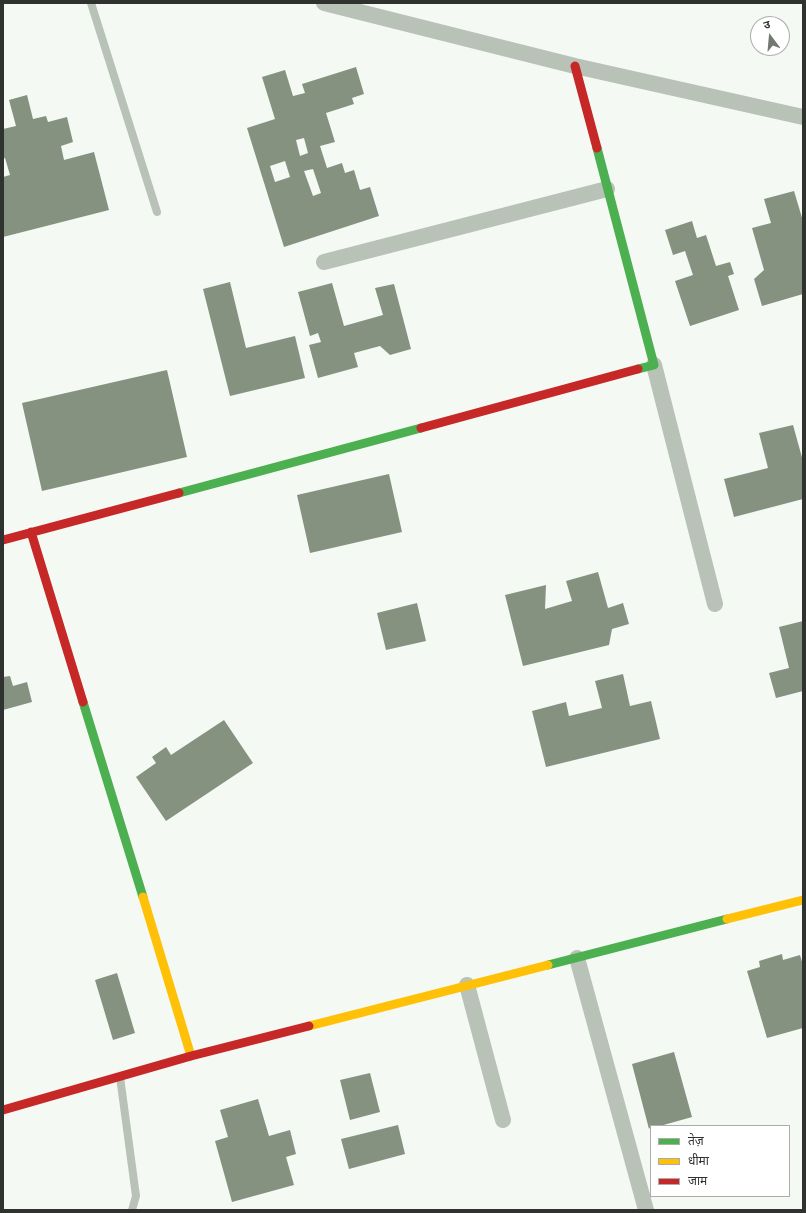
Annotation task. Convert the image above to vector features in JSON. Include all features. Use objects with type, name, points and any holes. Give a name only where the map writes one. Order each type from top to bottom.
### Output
[{"type":"street","points":[[324,3],[575,66],[803,118]]},
{"type":"street","points":[[575,66],[715,604]]},
{"type":"street","points":[[324,262],[607,189]]},
{"type":"street","points":[[3,540],[654,365]]},
{"type":"street","points":[[31,532],[192,1056]]},
{"type":"street","points":[[3,1110],[192,1056],[803,900]]},
{"type":"street","points":[[577,958],[646,1210]]},
{"type":"street","points":[[467,986],[503,1120]]},
{"type":"lane","points":[[91,3],[157,212]]},
{"type":"lane","points":[[120,1076],[136,1196],[132,1210]]},
{"type":"building","points":[[356,67],[364,94],[352,98],[354,104],[326,113],[335,142],[320,146],[327,168],[342,163],[345,173],[354,170],[360,190],[370,187],[379,216],[284,247],[247,128],[275,119],[262,77],[285,70],[293,96],[305,93],[302,84]],"holes":[[[304,138],[308,153],[300,156],[296,140]],[[285,161],[290,177],[275,182],[270,166]],[[313,169],[321,193],[313,196],[304,171]]]},
{"type":"building","points":[[27,95],[33,119],[46,116],[48,122],[67,117],[73,142],[61,146],[64,160],[94,152],[109,210],[3,237],[3,177],[10,175],[5,158],[3,159],[3,129],[16,126],[9,100]]},
{"type":"building","points":[[794,191],[803,221],[803,294],[762,306],[754,279],[764,270],[752,228],[771,223],[764,199]]},
{"type":"building","points":[[692,221],[697,238],[706,235],[716,266],[730,262],[734,274],[728,276],[739,310],[690,326],[675,281],[693,275],[685,251],[673,255],[665,230]]},
{"type":"building","points":[[230,282],[246,348],[295,336],[305,378],[230,396],[203,289]]},
{"type":"building","points":[[332,283],[344,326],[383,315],[375,288],[394,284],[411,349],[390,355],[380,346],[354,353],[358,367],[318,378],[309,345],[321,342],[318,333],[310,336],[298,292]]},
{"type":"building","points":[[167,370],[187,457],[42,491],[22,403]]},
{"type":"building","points":[[793,425],[803,461],[803,499],[734,517],[724,479],[768,468],[759,433]]},
{"type":"building","points":[[389,474],[402,532],[310,553],[297,495]]},
{"type":"building","points":[[598,572],[608,608],[623,603],[629,624],[612,629],[609,645],[523,666],[505,595],[546,585],[545,609],[572,601],[566,581]]},
{"type":"building","points":[[417,603],[426,641],[386,650],[377,613]]},
{"type":"building","points":[[803,621],[803,691],[776,698],[769,673],[789,668],[779,627]]},
{"type":"building","points":[[623,674],[630,706],[651,701],[660,739],[546,767],[532,711],[566,702],[569,716],[602,708],[595,681]]},
{"type":"building","points":[[10,676],[13,686],[27,682],[32,702],[3,710],[3,677]]},
{"type":"building","points":[[224,720],[253,763],[166,821],[136,777],[156,763],[152,757],[166,747],[171,755]]},
{"type":"building","points":[[782,954],[783,960],[800,955],[803,965],[803,1028],[767,1038],[747,971],[760,967],[759,961]]},
{"type":"building","points":[[117,973],[135,1033],[113,1040],[95,980]]},
{"type":"building","points":[[674,1052],[692,1117],[664,1125],[650,1125],[649,1129],[632,1064]]},
{"type":"building","points":[[370,1073],[380,1112],[350,1120],[340,1080]]},
{"type":"building","points":[[258,1099],[269,1136],[290,1130],[296,1154],[286,1157],[294,1185],[232,1202],[215,1141],[228,1137],[220,1110]]},
{"type":"building","points":[[398,1125],[405,1154],[349,1169],[341,1139]]},
{"type":"traffic: fast","points":[[597,148],[654,365],[638,369]]},
{"type":"traffic: fast","points":[[179,493],[421,428]]},
{"type":"traffic: fast","points":[[83,702],[143,897]]},
{"type":"traffic: fast","points":[[548,965],[727,919]]},
{"type":"traffic: slow","points":[[143,897],[191,1056]]},
{"type":"traffic: slow","points":[[727,919],[803,900]]},
{"type":"traffic: slow","points":[[309,1026],[548,965]]},
{"type":"traffic: jam","points":[[575,66],[597,148]]},
{"type":"traffic: jam","points":[[421,428],[638,369]]},
{"type":"traffic: jam","points":[[3,540],[179,493]]},
{"type":"traffic: jam","points":[[31,532],[83,702]]},
{"type":"traffic: jam","points":[[3,1110],[191,1056],[309,1026]]}]
